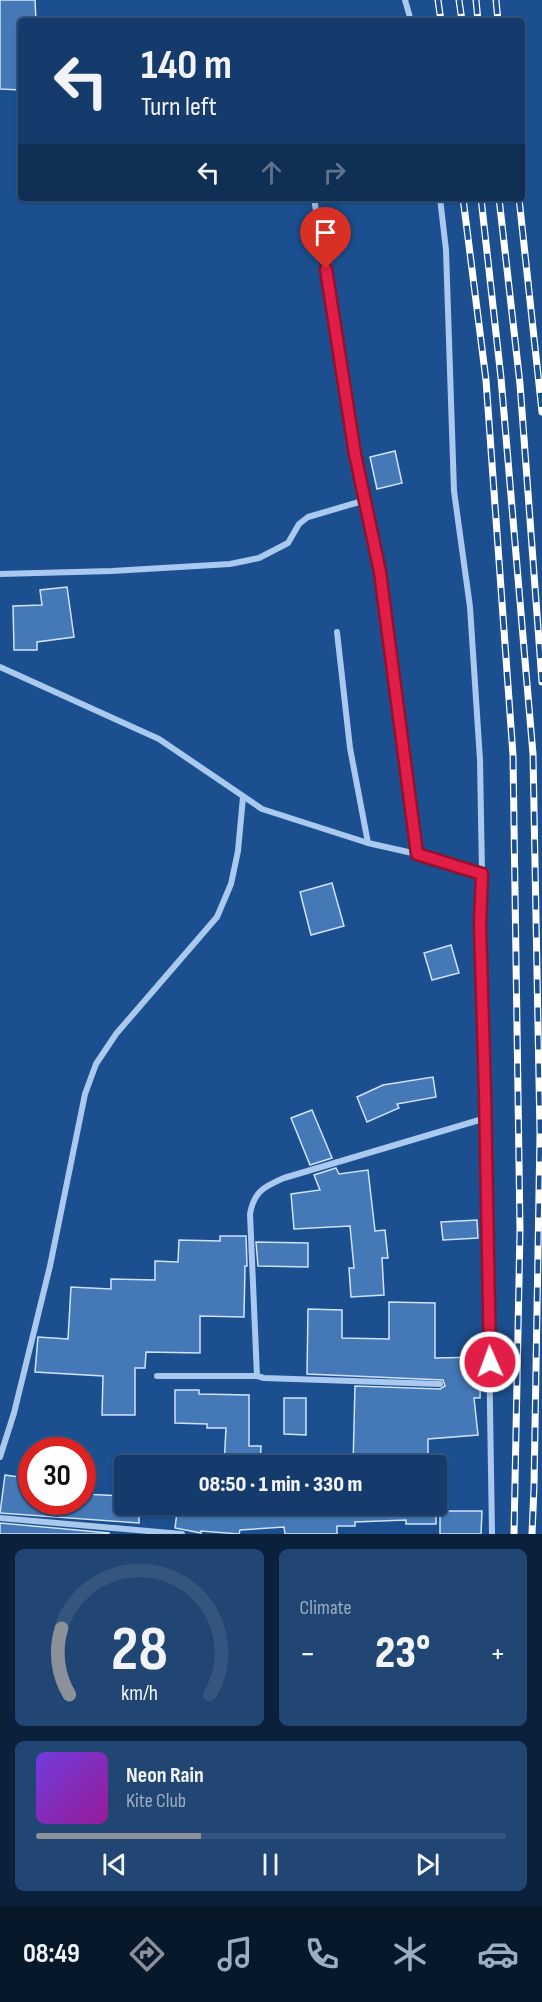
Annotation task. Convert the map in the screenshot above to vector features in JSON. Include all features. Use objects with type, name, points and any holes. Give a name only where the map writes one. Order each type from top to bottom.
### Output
[{"type":"street","points":[[405,0],[410,18]]},
{"type":"street","points":[[314,201],[355,454],[380,572],[417,854]]},
{"type":"street","points":[[440,201],[446,250],[454,491],[470,607],[480,760],[482,874],[480,925],[486,1119],[492,1534]]},
{"type":"street","points":[[0,574],[112,571],[230,564],[259,558],[275,551],[288,543],[299,524],[308,517],[366,500]]},
{"type":"street","points":[[337,632],[350,748],[368,843]]},
{"type":"street","points":[[0,668],[159,739],[262,809],[368,843],[417,854],[482,874]]},
{"type":"street","points":[[0,1457],[14,1413],[50,1266],[85,1094],[96,1064],[116,1034],[217,917],[231,884],[238,851],[243,797]]},
{"type":"street","points":[[257,1376],[250,1214],[252,1200],[260,1190],[284,1178],[486,1119]]},
{"type":"street","points":[[157,1376],[257,1376],[440,1384]]},
{"type":"street","points":[[0,1518],[146,1533],[182,1534]]},
{"type":"building","points":[[0,0],[35,0],[36,18],[18,18],[18,90],[0,89]]},
{"type":"building","points":[[395,451],[402,483],[377,489],[370,457]]},
{"type":"building","points":[[67,587],[74,637],[37,642],[37,650],[14,650],[13,606],[42,605],[40,590]]},
{"type":"building","points":[[332,883],[344,926],[311,935],[300,892]]},
{"type":"building","points":[[451,945],[459,973],[432,980],[424,953]]},
{"type":"building","points":[[433,1077],[436,1097],[397,1104],[399,1108],[367,1122],[357,1097],[383,1085]]},
{"type":"building","points":[[312,1110],[332,1158],[310,1165],[291,1118]]},
{"type":"building","points":[[336,1168],[339,1174],[368,1170],[375,1231],[385,1230],[388,1258],[382,1258],[384,1295],[351,1297],[349,1268],[354,1268],[350,1226],[294,1229],[291,1194],[320,1190],[314,1175]]},
{"type":"building","points":[[477,1220],[478,1238],[443,1240],[441,1222]]},
{"type":"building","points":[[220,1236],[246,1236],[244,1317],[200,1316],[200,1353],[146,1352],[145,1368],[135,1368],[135,1415],[102,1415],[103,1376],[35,1372],[38,1337],[68,1339],[71,1287],[111,1289],[111,1279],[155,1280],[155,1261],[178,1262],[179,1240],[220,1241]]},
{"type":"building","points":[[256,1242],[308,1243],[308,1267],[258,1266]]},
{"type":"building","points":[[389,1302],[435,1303],[435,1358],[481,1357],[480,1398],[474,1398],[478,1435],[428,1439],[428,1455],[353,1455],[355,1386],[440,1389],[445,1386],[443,1380],[307,1374],[308,1309],[342,1310],[342,1338],[389,1339]]},
{"type":"building","points":[[175,1390],[199,1390],[199,1394],[249,1395],[249,1446],[261,1446],[261,1455],[225,1455],[226,1428],[207,1428],[207,1424],[175,1423]]},
{"type":"building","points":[[284,1398],[306,1398],[306,1435],[284,1434]]},
{"type":"building","points":[[5,1475],[18,1477],[18,1514],[0,1513]]},
{"type":"building","points":[[96,1495],[114,1496],[114,1515],[139,1515],[139,1523],[28,1515],[96,1515]]},
{"type":"building","points":[[447,1511],[482,1511],[481,1534],[440,1534],[440,1515],[447,1515]]},
{"type":"building","points":[[177,1515],[436,1515],[436,1524],[406,1524],[406,1520],[355,1522],[355,1526],[337,1526],[337,1534],[285,1534],[284,1527],[240,1530],[239,1534],[201,1531],[201,1533],[175,1528]]},
{"type":"building","points":[[0,1523],[109,1533],[109,1534],[0,1534]]},
{"type":"railway","points":[[438,0],[441,18]]},
{"type":"railway","points":[[459,0],[462,18]]},
{"type":"railway","points":[[476,0],[478,18]]},
{"type":"railway","points":[[496,0],[498,18]]},
{"type":"railway","points":[[463,201],[486,380],[513,755],[520,1230],[514,1534]]},
{"type":"railway","points":[[481,201],[501,378],[533,754],[540,1134],[532,1534]]},
{"type":"railway","points":[[499,201],[520,384],[542,682]]},
{"type":"railway","points":[[519,201],[542,412]]},
{"type":"route","points":[[326,269],[355,454],[380,572],[417,854],[482,874],[480,925],[490,1362]]}]
